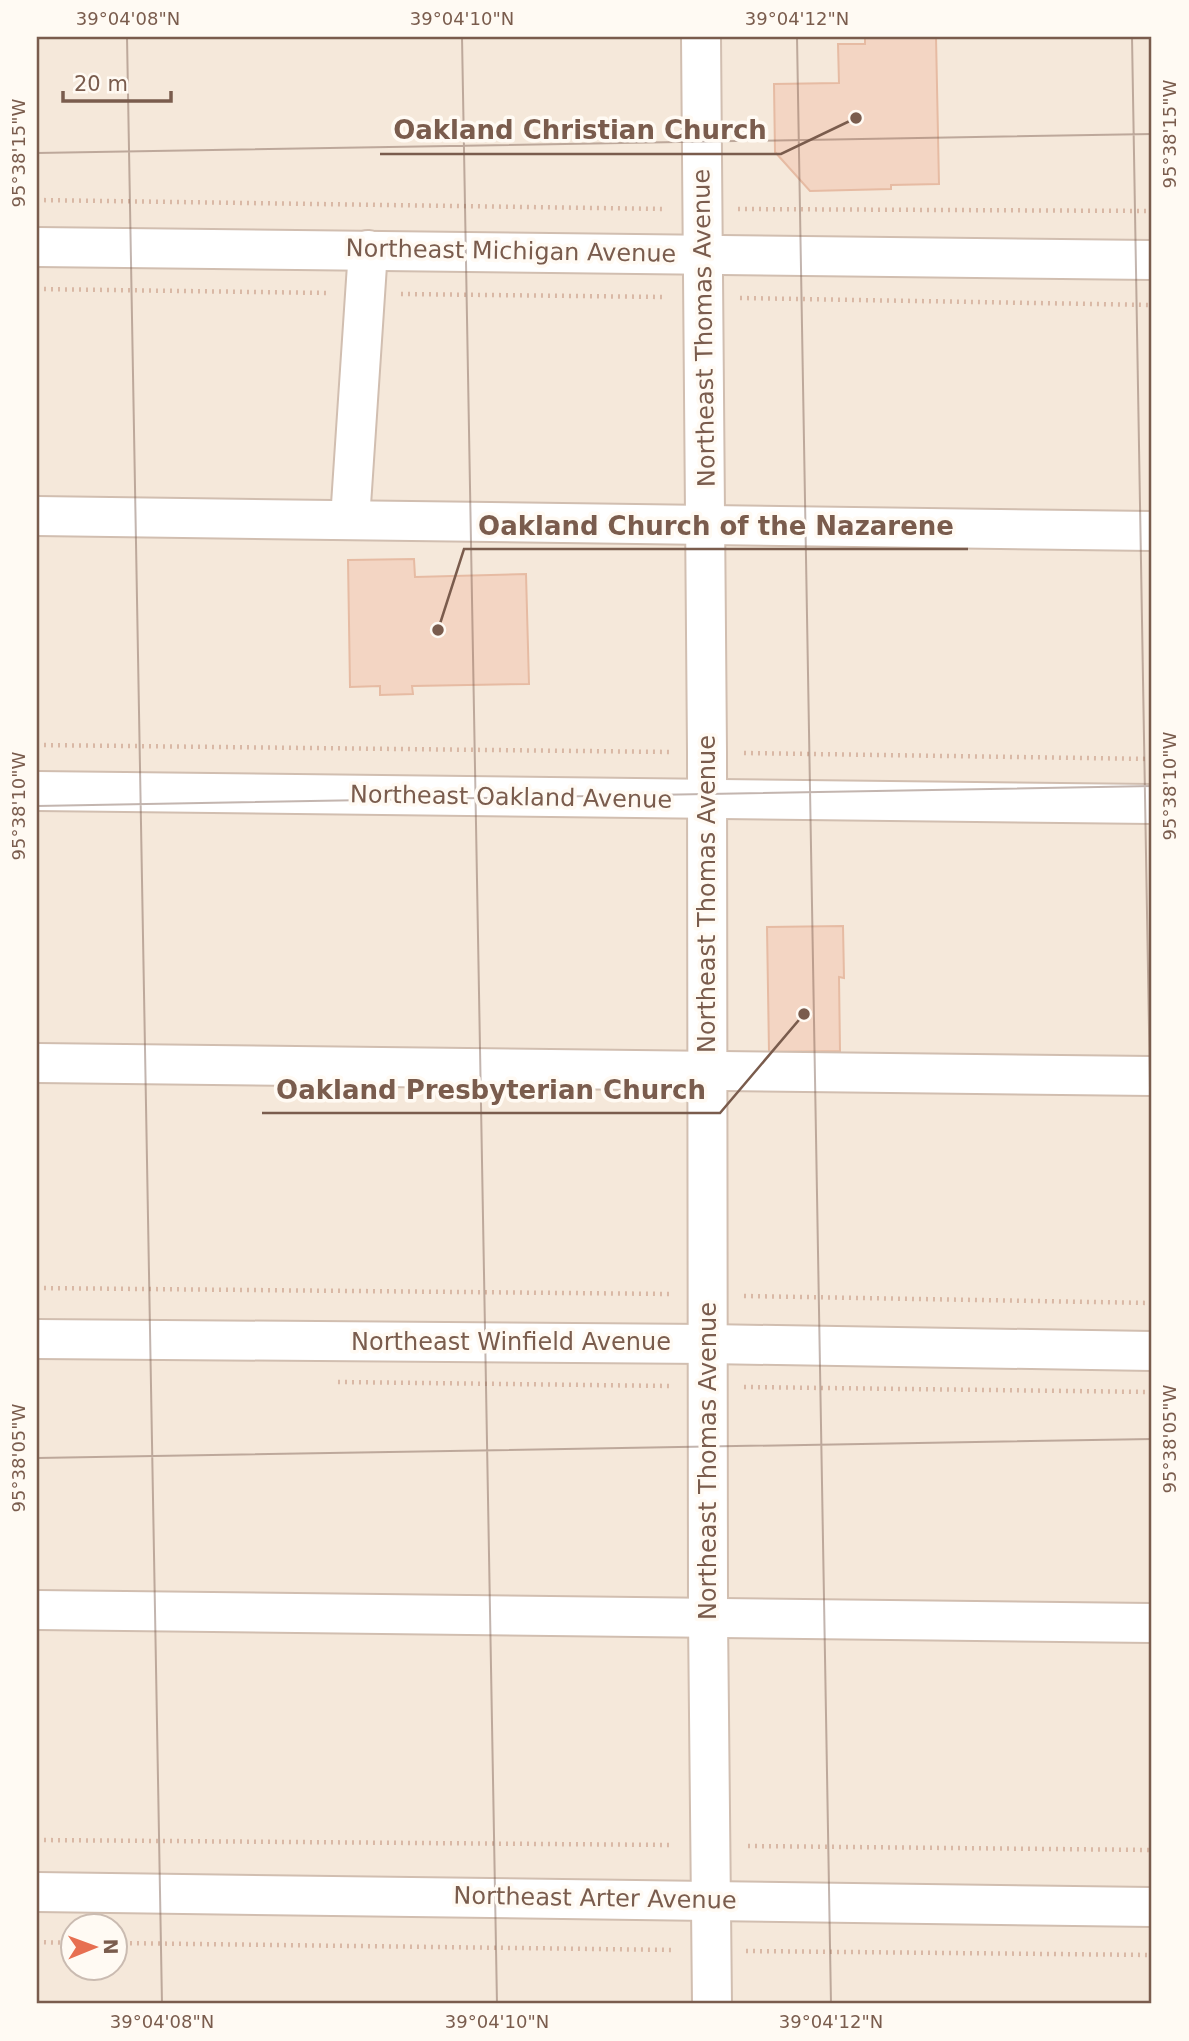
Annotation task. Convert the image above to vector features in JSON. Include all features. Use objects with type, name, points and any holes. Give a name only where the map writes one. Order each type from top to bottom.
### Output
[{"type":"street","name":"Northeast Thomas Avenue","points":[[701,37],[706,524],[708,1618],[712,2004]]},
{"type":"street","name":"Northeast Michigan Avenue","points":[[37,247],[1152,260]]},
{"type":"street","points":[[350,520],[368,250]]},
{"type":"street","points":[[37,516],[1152,531]]},
{"type":"street","name":"Northeast Oakland Avenue","points":[[37,791],[1152,804]]},
{"type":"street","points":[[37,1063],[1152,1076]]},
{"type":"street","name":"Northeast Winfield Avenue","points":[[37,1339],[708,1344],[1152,1351]]},
{"type":"street","points":[[37,1610],[1152,1623]]},
{"type":"street","name":"Northeast Arter Avenue","points":[[37,1892],[1152,1907]]},
{"type":"path","points":[[37,200],[702,209],[1152,211]]},
{"type":"path","points":[[37,289],[1152,305]]},
{"type":"path","points":[[37,745],[1152,759]]},
{"type":"path","points":[[37,1288],[1152,1303]]},
{"type":"path","points":[[326,1382],[1152,1392]]},
{"type":"path","points":[[37,1840],[1152,1850]]},
{"type":"path","points":[[37,1942],[60,1943]]},
{"type":"path","points":[[130,1943],[1152,1955]]},
{"type":"shaded area","points":[[37,37],[1152,37],[1152,2004],[37,2004]]},
{"type":"building","points":[[865,37],[936,37],[939,184],[891,185],[891,189],[810,191],[775,152],[774,84],[839,83],[838,44],[865,44]]},
{"type":"building","points":[[414,559],[415,577],[526,574],[529,684],[412,686],[413,694],[380,695],[380,686],[350,687],[348,560]]},
{"type":"building","points":[[843,926],[844,978],[839,977],[840,1051],[769,1052],[767,927]]},
{"type":"place","name":"Oakland Christian Church","points":[[856,118]]},
{"type":"place","name":"Oakland Church of the Nazarene","points":[[438,630]]},
{"type":"place","name":"Oakland Presbyterian Church","points":[[804,1014]]}]
